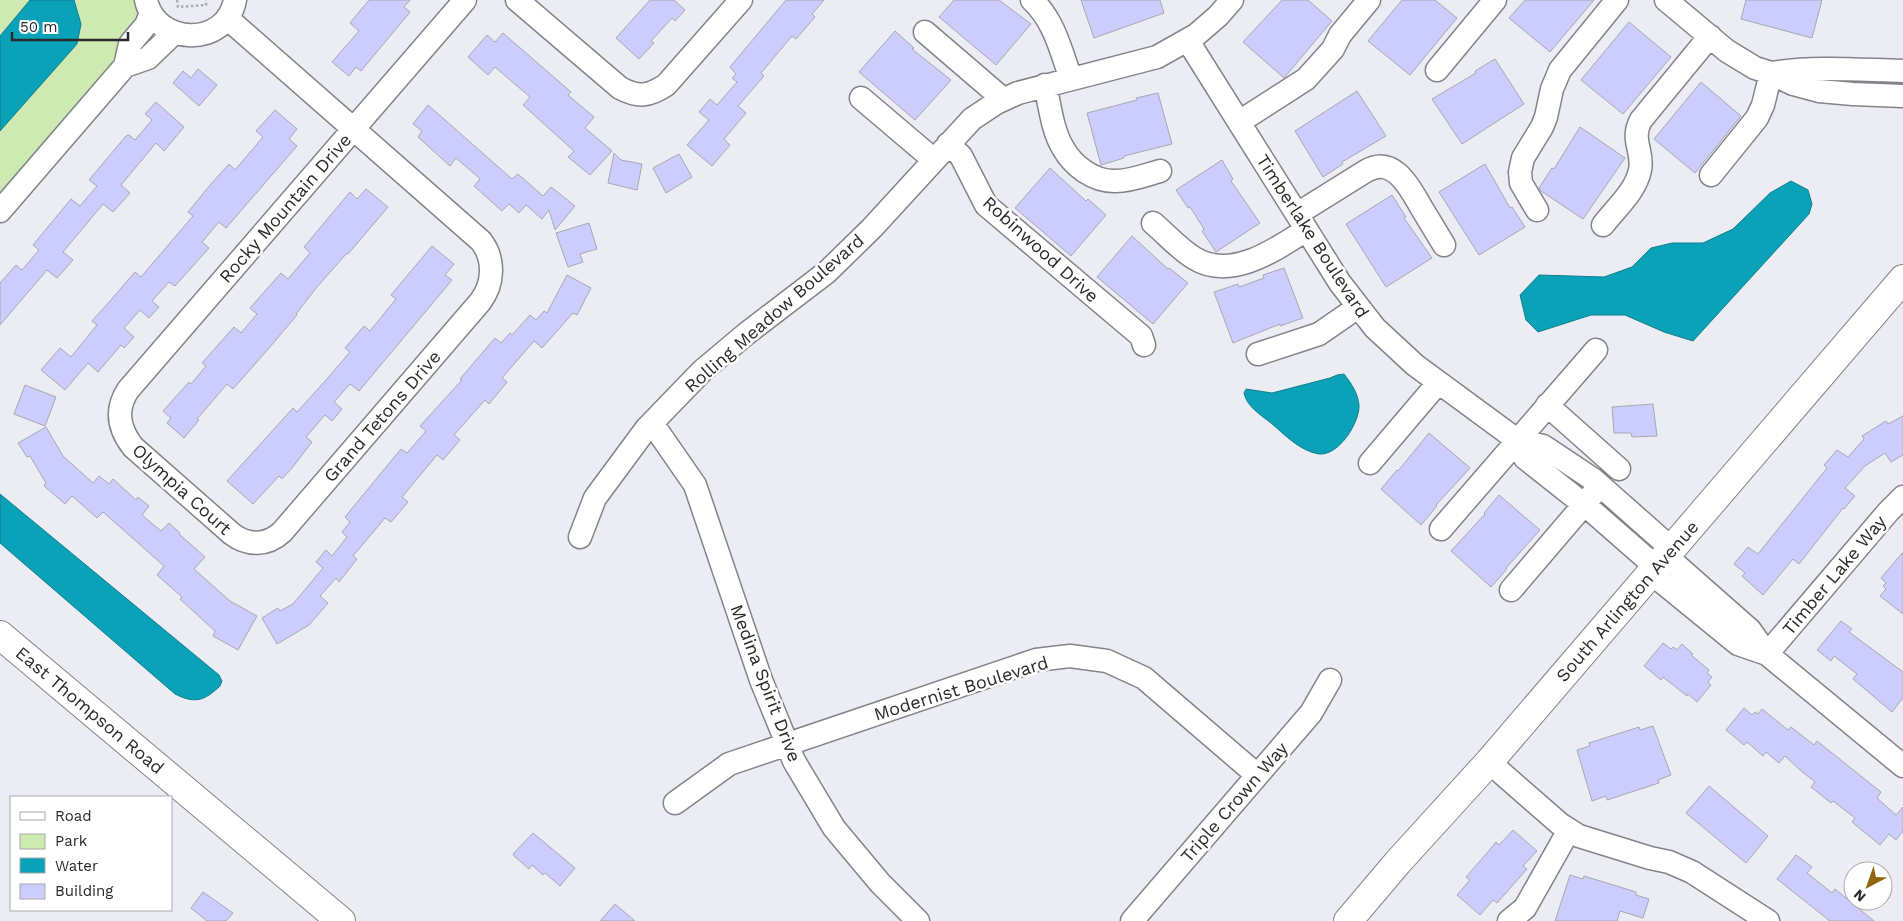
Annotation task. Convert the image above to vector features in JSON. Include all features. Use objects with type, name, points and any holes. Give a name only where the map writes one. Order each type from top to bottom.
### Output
[{"type":"main road","name":"South Arlington Avenue","points":[[1348,921],[1398,862],[1489,762],[1903,279]]},
{"type":"main road","name":"East Thompson Road","points":[[0,634],[341,921]]},
{"type":"street","name":"Rocky Mountain Drive","points":[[120,422],[121,403],[128,390],[465,0]]},
{"type":"street","points":[[518,0],[620,88],[631,93],[643,95],[655,92],[666,85],[741,0]]},
{"type":"street","points":[[1032,0],[1049,20],[1071,79]]},
{"type":"street","points":[[1239,122],[1306,79],[1333,49],[1340,35],[1369,0]]},
{"type":"street","points":[[1437,70],[1495,0]]},
{"type":"street","points":[[1537,210],[1521,183],[1520,172],[1523,158],[1542,127],[1552,89],[1560,70],[1618,0]]},
{"type":"street","points":[[1666,0],[1691,8],[1710,36],[1740,60],[1793,84],[1819,91],[1903,96]]},
{"type":"street","name":"Rolling Meadow Boulevard","points":[[580,537],[595,498],[652,423],[702,371],[746,334],[827,272],[872,228],[972,119],[1003,98],[1045,85],[1157,57],[1188,41],[1211,23],[1224,3]]},
{"type":"street","points":[[148,6],[160,25],[184,36],[208,33],[218,27],[231,9],[353,130]]},
{"type":"street","points":[[0,211],[125,66],[130,44],[146,25],[148,6]]},
{"type":"street","points":[[925,32],[1003,98]]},
{"type":"street","points":[[125,66],[148,58],[174,33]]},
{"type":"street","points":[[1603,225],[1632,190],[1638,178],[1641,165],[1636,135],[1638,125],[1710,36]]},
{"type":"street","name":"Timberlake Boulevard","points":[[1188,41],[1340,283],[1358,307],[1384,338],[1438,383],[1517,440]]},
{"type":"street","points":[[1774,74],[1790,70],[1824,69],[1903,71]]},
{"type":"street","points":[[1711,175],[1757,118],[1774,74]]},
{"type":"street","points":[[1045,85],[1055,127],[1063,148],[1081,169],[1100,179],[1114,181],[1160,171]]},
{"type":"street","name":"Robinwood Drive","points":[[861,98],[941,152],[961,156],[986,205],[1141,336],[1144,345]]},
{"type":"street","name":"Grand Tetons Drive","points":[[255,543],[269,541],[282,532],[484,297],[490,281],[492,271],[489,256],[481,241],[353,130]]},
{"type":"street","points":[[1153,223],[1194,258],[1218,267],[1235,265],[1279,248],[1302,222],[1374,167],[1396,172],[1405,180],[1444,245]]},
{"type":"street","points":[[1258,354],[1319,334],[1358,307]]},
{"type":"street","points":[[1441,529],[1596,350]]},
{"type":"street","points":[[1370,463],[1438,383]]},
{"type":"street","points":[[1547,405],[1619,469]]},
{"type":"street","name":"Olympia Court","points":[[120,422],[123,434],[133,447],[232,534],[245,542],[255,543]]},
{"type":"street","name":"Medina Spirit Drive","points":[[652,423],[695,485],[761,680],[794,761],[834,828],[880,883],[918,921]]},
{"type":"street","points":[[1517,440],[1525,458],[1584,505],[1661,561]]},
{"type":"street","points":[[1517,440],[1543,446],[1601,486],[1661,561],[1738,644],[1767,654],[1903,766]]},
{"type":"street","points":[[1511,590],[1601,486]]},
{"type":"street","name":"Timber Lake Way","points":[[1767,654],[1888,512],[1903,497]]},
{"type":"street","name":"Modernist Boulevard","points":[[675,803],[729,764],[1036,660],[1070,656],[1107,661],[1144,678],[1257,775]]},
{"type":"street","name":"Triple Crown Way","points":[[1132,921],[1311,713],[1330,680]]},
{"type":"street","points":[[1489,762],[1569,830],[1589,840],[1669,862],[1692,872],[1768,921]]},
{"type":"street","points":[[1509,921],[1525,908],[1569,830]]},
{"type":"path","points":[[177,0],[178,7],[206,5],[206,0]]},
{"type":"green space","points":[[0,0],[146,0],[146,25],[0,211]]},
{"type":"water","points":[[30,0],[74,0],[81,24],[77,44],[0,131],[0,36]]},
{"type":"water","points":[[1791,181],[1808,190],[1812,204],[1809,214],[1693,341],[1664,332],[1625,315],[1591,315],[1538,332],[1526,320],[1520,295],[1539,275],[1604,277],[1632,267],[1651,248],[1672,243],[1703,243],[1733,229],[1770,193]]},
{"type":"water","points":[[1344,374],[1357,396],[1358,412],[1347,437],[1334,450],[1327,453],[1319,454],[1305,450],[1293,442],[1255,410],[1248,402],[1244,393],[1246,389],[1272,393]]},
{"type":"water","points":[[0,494],[219,675],[222,681],[220,686],[204,698],[194,700],[175,694],[0,543]]},
{"type":"building","points":[[369,0],[410,0],[404,7],[410,12],[361,71],[356,67],[349,76],[332,62],[359,31],[350,23]]},
{"type":"building","points":[[650,0],[674,0],[685,10],[675,21],[672,18],[651,41],[654,43],[639,59],[616,38]]},
{"type":"building","points":[[786,0],[824,0],[812,14],[815,17],[796,39],[792,36],[761,73],[764,76],[738,106],[746,113],[724,139],[730,145],[712,166],[687,145],[709,120],[699,112],[710,99],[717,105],[737,82],[732,78],[736,74],[730,67]]},
{"type":"building","points":[[954,0],[999,0],[1031,24],[996,65],[939,17]]},
{"type":"building","points":[[1081,0],[1160,0],[1164,13],[1094,38]]},
{"type":"building","points":[[1282,0],[1308,0],[1332,21],[1284,78],[1243,42]]},
{"type":"building","points":[[1402,0],[1435,0],[1457,18],[1410,75],[1368,41]]},
{"type":"building","points":[[1525,0],[1594,0],[1550,52],[1509,18]]},
{"type":"building","points":[[1746,0],[1822,0],[1812,38],[1741,19]]},
{"type":"building","points":[[1629,22],[1671,57],[1623,114],[1581,80]]},
{"type":"building","points":[[895,31],[914,48],[912,49],[951,80],[915,120],[859,72]]},
{"type":"building","points":[[503,33],[571,92],[568,95],[594,117],[585,128],[612,151],[590,175],[568,157],[574,151],[523,105],[530,97],[495,67],[488,75],[468,57],[487,35],[495,42]]},
{"type":"building","points":[[1495,59],[1524,104],[1462,144],[1432,99],[1476,73],[1475,71]]},
{"type":"building","points":[[198,69],[217,85],[199,106],[173,83],[183,71],[191,78]]},
{"type":"building","points":[[1701,82],[1741,116],[1695,173],[1654,139]]},
{"type":"building","points":[[1357,91],[1386,136],[1342,162],[1343,164],[1323,177],[1295,131]]},
{"type":"building","points":[[1158,93],[1172,144],[1124,156],[1124,158],[1101,165],[1087,113]]},
{"type":"building","points":[[156,102],[184,127],[164,151],[156,143],[121,185],[130,193],[113,212],[103,204],[63,252],[73,260],[57,278],[47,270],[0,325],[0,283],[16,265],[22,270],[39,250],[33,245],[71,199],[80,206],[97,186],[89,180],[126,136],[129,135],[135,140],[152,120],[145,114]]},
{"type":"building","points":[[428,105],[512,179],[518,174],[543,196],[551,187],[575,206],[555,230],[549,210],[542,219],[526,205],[519,213],[509,204],[502,211],[474,186],[480,179],[477,176],[456,158],[450,166],[418,137],[422,131],[413,124]]},
{"type":"building","points":[[275,110],[297,129],[289,139],[297,146],[226,228],[219,222],[202,242],[209,248],[175,286],[169,282],[152,301],[159,307],[149,318],[140,310],[124,328],[134,337],[124,348],[121,345],[98,372],[88,363],[65,390],[41,370],[60,348],[71,357],[97,325],[92,321],[135,272],[141,277],[193,216],[188,212],[211,184],[229,164],[235,170],[263,137],[256,131]]},
{"type":"building","points":[[1580,127],[1625,158],[1583,219],[1539,188],[1552,168],[1554,169]]},
{"type":"building","points":[[614,153],[621,160],[642,164],[637,190],[608,183]]},
{"type":"building","points":[[679,154],[692,177],[666,193],[653,168]]},
{"type":"building","points":[[1222,160],[1233,179],[1231,181],[1260,223],[1216,252],[1202,231],[1204,229],[1190,207],[1188,208],[1176,190]]},
{"type":"building","points":[[1485,164],[1510,208],[1512,207],[1525,227],[1479,255],[1439,192]]},
{"type":"building","points":[[1050,168],[1086,201],[1088,199],[1106,215],[1071,256],[1015,208]]},
{"type":"building","points":[[366,189],[388,207],[317,287],[297,315],[233,389],[227,384],[197,419],[199,420],[184,438],[167,423],[171,418],[163,411],[189,382],[191,384],[206,366],[202,363],[234,327],[241,333],[257,314],[250,308],[281,273],[288,279],[310,253],[304,247],[350,192],[357,199]]},
{"type":"building","points":[[1392,195],[1406,217],[1404,218],[1432,258],[1386,287],[1346,224]]},
{"type":"building","points":[[589,223],[597,249],[580,254],[583,262],[568,267],[556,233]]},
{"type":"building","points":[[1132,236],[1168,269],[1188,283],[1153,324],[1097,277]]},
{"type":"building","points":[[432,246],[454,264],[445,275],[452,280],[359,391],[350,384],[334,402],[342,409],[332,421],[325,415],[306,437],[312,442],[292,468],[282,479],[279,476],[253,504],[227,481],[293,408],[297,412],[326,380],[350,352],[345,348],[364,326],[370,331],[396,299],[391,295]]},
{"type":"building","points":[[1284,268],[1303,318],[1280,326],[1280,324],[1233,343],[1214,292],[1238,284],[1239,287],[1264,278],[1263,275]]},
{"type":"building","points":[[567,275],[591,288],[577,315],[573,313],[542,348],[534,341],[502,378],[507,382],[489,404],[485,400],[454,435],[460,440],[443,460],[437,455],[402,497],[408,502],[391,522],[385,518],[353,556],[357,559],[339,582],[336,578],[320,596],[328,603],[309,625],[277,644],[262,618],[278,608],[280,611],[293,604],[323,568],[316,562],[326,550],[332,556],[347,537],[342,532],[350,522],[345,517],[401,449],[407,453],[426,431],[420,426],[462,380],[460,379],[495,338],[501,343],[510,333],[512,335],[530,315],[536,320],[544,311],[547,313]]},
{"type":"building","points":[[25,385],[56,397],[45,426],[14,414]]},
{"type":"building","points":[[1653,404],[1657,436],[1632,437],[1631,433],[1614,433],[1612,407]]},
{"type":"building","points":[[1903,416],[1903,455],[1891,462],[1885,453],[1865,466],[1845,488],[1855,496],[1843,508],[1799,564],[1793,559],[1763,595],[1742,576],[1745,573],[1734,564],[1748,547],[1758,554],[1827,468],[1824,465],[1837,450],[1848,457],[1864,439],[1862,436],[1886,421],[1888,424]]},
{"type":"building","points":[[46,427],[63,456],[93,483],[99,476],[109,484],[113,479],[136,500],[138,497],[149,506],[142,515],[161,531],[169,523],[205,557],[194,569],[230,601],[257,616],[238,650],[213,636],[215,631],[180,599],[182,597],[157,575],[164,566],[103,512],[97,518],[72,496],[65,504],[44,486],[46,483],[30,456],[27,457],[18,443]]},
{"type":"building","points":[[1429,433],[1470,468],[1436,505],[1421,525],[1381,489]]},
{"type":"building","points":[[1499,495],[1540,530],[1491,587],[1451,551],[1485,514]]},
{"type":"building","points":[[1903,552],[1903,614],[1880,596],[1886,589],[1883,586],[1886,583],[1881,578]]},
{"type":"building","points":[[1841,621],[1852,629],[1849,632],[1903,672],[1903,698],[1892,712],[1853,679],[1857,674],[1834,656],[1831,661],[1817,650]]},
{"type":"building","points":[[1663,643],[1671,649],[1673,647],[1677,650],[1682,644],[1693,654],[1691,655],[1709,670],[1707,673],[1712,677],[1708,682],[1711,685],[1697,702],[1663,677],[1661,680],[1644,666]]},
{"type":"building","points":[[1744,708],[1752,715],[1755,712],[1758,714],[1762,709],[1788,730],[1791,727],[1814,745],[1817,741],[1881,792],[1877,798],[1896,815],[1903,807],[1903,831],[1896,840],[1889,834],[1880,845],[1852,822],[1855,818],[1833,801],[1831,803],[1811,787],[1815,782],[1785,756],[1779,763],[1766,752],[1763,756],[1747,742],[1744,745],[1726,730]]},
{"type":"building","points":[[1653,726],[1671,775],[1658,780],[1659,783],[1607,800],[1606,796],[1592,801],[1577,750],[1590,746],[1589,743],[1639,727],[1640,730]]},
{"type":"building","points":[[1709,786],[1768,836],[1746,863],[1686,813]]},
{"type":"building","points":[[1513,830],[1537,851],[1523,866],[1527,869],[1497,903],[1493,900],[1480,915],[1457,895],[1470,880],[1466,877],[1496,842],[1499,845]]},
{"type":"building","points":[[533,833],[575,868],[560,886],[532,865],[529,869],[514,856],[513,854]]},
{"type":"building","points":[[1796,855],[1812,867],[1807,873],[1832,893],[1835,889],[1843,896],[1843,911],[1862,911],[1874,921],[1830,921],[1777,879]]},
{"type":"building","points":[[1570,875],[1583,879],[1584,876],[1636,892],[1636,895],[1649,899],[1643,918],[1620,911],[1617,921],[1555,921]]},
{"type":"building","points":[[203,892],[233,913],[226,921],[207,921],[191,908]]},
{"type":"building","points":[[615,904],[635,921],[600,921]]}]
